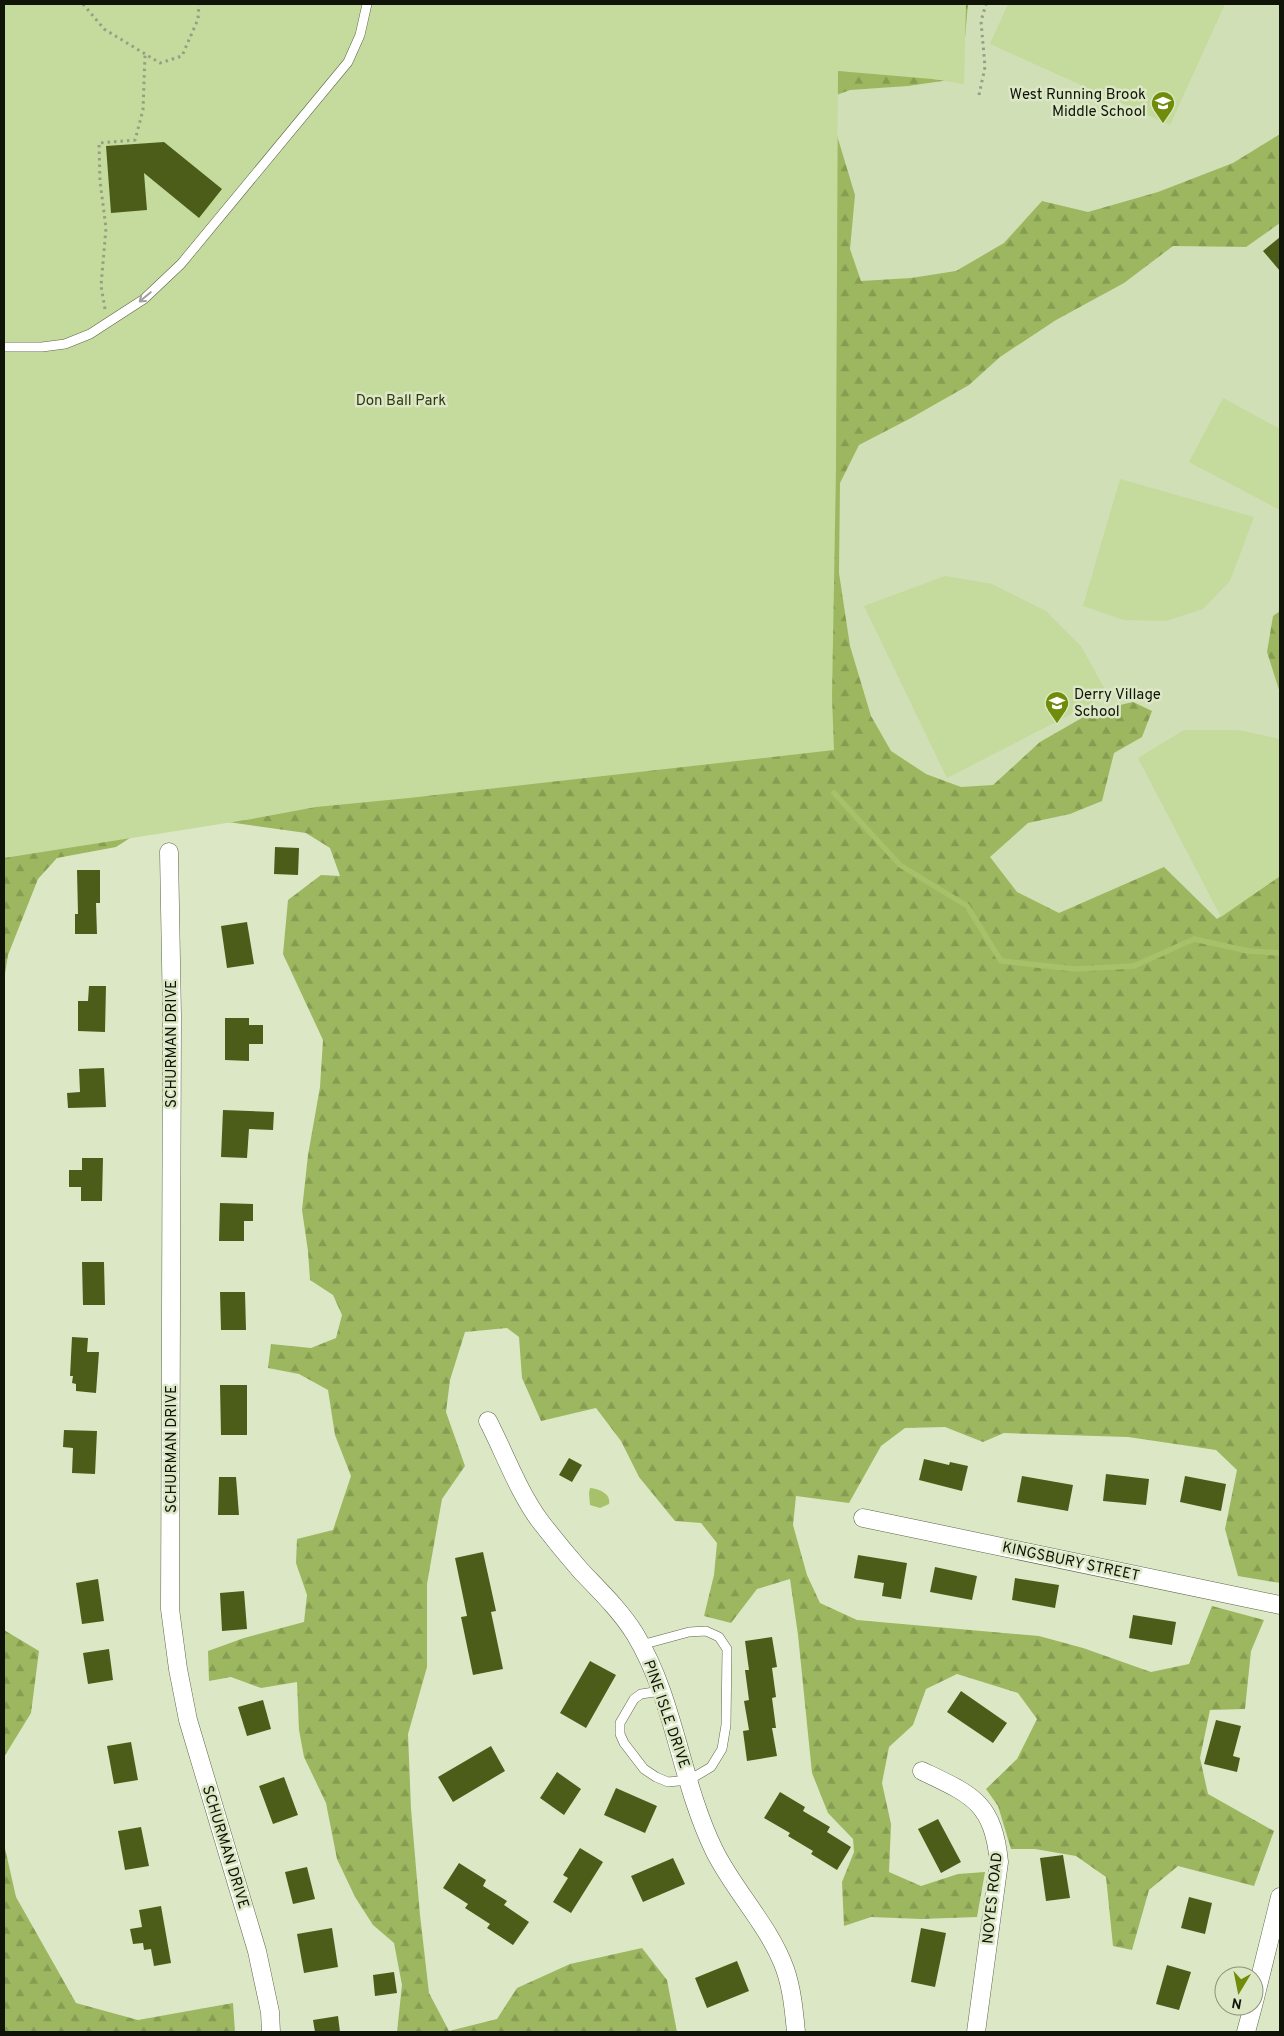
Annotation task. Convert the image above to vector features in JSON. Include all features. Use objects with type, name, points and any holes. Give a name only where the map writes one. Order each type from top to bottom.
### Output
[{"type":"street","name":"SCHURMAN DRIVE","points":[[168,852],[172,1016],[170,1609],[178,1669],[188,1720],[257,1951],[270,2012],[271,2032]]},
{"type":"street","name":"PINE ISLE DRIVE","points":[[488,1421],[517,1484],[539,1520],[580,1570],[622,1616],[655,1670],[698,1810],[714,1849],[724,1868],[763,1926],[785,1969],[792,1995],[796,2032]]},
{"type":"street","name":"KINGSBURY STREET","points":[[863,1518],[1280,1604]]},
{"type":"street","name":"NOYES ROAD","points":[[922,1771],[957,1788],[979,1804],[991,1821],[997,1841],[999,1862],[976,2032]]},
{"type":"street","points":[[1263,1966],[1280,1897]]},
{"type":"street","points":[[1246,2032],[1250,2016]]},
{"type":"lane","points":[[4,347],[42,348],[65,344],[108,324],[144,299],[181,264],[348,62],[360,36],[367,4]]},
{"type":"lane","points":[[641,1645],[689,1632],[706,1631],[719,1637],[726,1650],[726,1725],[722,1749],[711,1767],[689,1780],[668,1782],[656,1777],[644,1769],[624,1743],[620,1734],[620,1723],[634,1699],[641,1694],[661,1691]]},
{"type":"path","points":[[83,4],[104,29],[160,63],[182,56],[198,19],[199,4]]},
{"type":"path","points":[[979,95],[984,67],[982,21],[986,4]]},
{"type":"path","points":[[108,324],[101,286],[106,228],[100,181],[99,143],[135,140],[143,110],[145,55]]},
{"type":"shaded area","name":"Derry Village School","points":[[966,4],[1280,4],[1280,1429],[833,929],[838,71]]},
{"type":"shaded area","points":[[590,1488],[607,1495],[609,1504],[600,1508],[590,1505]]},
{"type":"green space","name":"Don Ball Park","points":[[4,4],[966,4],[964,84],[932,79],[838,71],[836,470],[832,697],[834,750],[316,807],[246,820],[4,858]]},
{"type":"green space","points":[[389,4],[968,4],[963,60],[949,80],[908,86],[850,90],[826,99],[855,195],[850,249],[861,281],[911,278],[956,271],[1004,243],[1042,201],[1088,212],[1158,192],[1233,163],[1280,134],[1280,223],[1246,247],[1173,246],[1124,283],[1056,320],[1000,357],[969,385],[859,445],[840,483],[839,573],[850,646],[871,716],[891,751],[926,774],[961,787],[993,785],[1040,742],[1094,711],[1133,702],[1152,711],[1142,737],[1114,753],[1102,801],[1070,814],[1028,823],[990,857],[1017,892],[1059,913],[1164,867],[1217,919],[1280,876],[1280,1583],[1238,1576],[1225,1529],[1237,1470],[1216,1450],[1128,1437],[1004,1433],[983,1442],[945,1427],[905,1428],[881,1446],[849,1503],[796,1496],[793,1525],[807,1575],[820,1603],[857,1620],[1039,1636],[1083,1648],[1151,1672],[1189,1664],[1212,1606],[1264,1620],[1251,1651],[1245,1709],[1210,1710],[1200,1758],[1208,1794],[1274,1831],[1254,1886],[1178,1866],[1149,1890],[1132,1950],[1113,1946],[1106,1877],[1076,1856],[1035,1849],[1011,1849],[998,1806],[986,1789],[1017,1759],[1037,1719],[1018,1693],[957,1674],[926,1689],[913,1725],[889,1747],[882,1783],[891,1824],[889,1872],[921,1886],[958,1874],[985,1872],[977,1917],[921,1919],[871,1917],[844,1926],[842,1882],[854,1852],[853,1839],[828,1813],[812,1773],[798,1635],[790,1579],[757,1589],[731,1623],[704,1616],[714,1575],[717,1543],[701,1523],[675,1521],[639,1477],[621,1441],[596,1408],[541,1421],[522,1378],[519,1337],[507,1328],[465,1332],[450,1380],[446,1412],[465,1466],[442,1499],[427,1584],[427,1667],[408,1734],[411,1809],[429,1993],[449,2031],[497,2019],[517,1988],[570,1964],[642,1948],[667,1980],[677,2032],[397,2032],[402,1985],[394,1943],[373,1925],[355,1897],[337,1859],[326,1803],[304,1757],[299,1730],[297,1682],[261,1688],[231,1677],[209,1681],[208,1651],[244,1638],[304,1622],[307,1595],[296,1563],[297,1539],[333,1530],[351,1476],[335,1435],[328,1390],[299,1374],[268,1368],[271,1344],[311,1348],[336,1338],[342,1315],[333,1295],[310,1280],[302,1210],[308,1155],[320,1087],[323,1040],[283,954],[288,900],[321,875],[340,876],[330,848],[306,833],[207,819],[150,825],[116,847],[57,858],[38,879],[8,955],[4,980],[4,381]]},
{"type":"green space","points":[[1008,4],[1225,4],[1170,125],[990,44]]},
{"type":"green space","points":[[1223,398],[1280,429],[1280,510],[1189,462]]},
{"type":"green space","points":[[1120,479],[1254,517],[1230,581],[1203,609],[1166,621],[1124,620],[1083,606]]},
{"type":"green space","points":[[945,576],[992,584],[1046,611],[1081,646],[1108,695],[947,778],[864,606]]},
{"type":"green space","points":[[1280,611],[1280,693],[1267,652],[1273,616]]},
{"type":"green space","points":[[1184,730],[1238,730],[1280,739],[1280,876],[1221,917],[1138,758]]},
{"type":"green space","points":[[4,1630],[39,1651],[31,1713],[4,1757]]},
{"type":"green space","points":[[4,1844],[16,1897],[76,2003],[138,2020],[233,2003],[235,2032],[4,2032]]},
{"type":"building","points":[[164,142],[222,189],[199,218],[144,173],[147,210],[111,213],[106,146]]},
{"type":"building","points":[[1280,237],[1280,271],[1263,251]]},
{"type":"building","points":[[275,847],[299,848],[298,875],[274,874]]},
{"type":"building","points":[[77,870],[100,870],[100,903],[96,903],[97,934],[75,934],[75,914],[78,914]]},
{"type":"building","points":[[247,922],[254,964],[227,968],[221,926]]},
{"type":"building","points":[[89,986],[106,986],[105,1032],[78,1031],[78,1001],[88,1001]]},
{"type":"building","points":[[225,1018],[249,1018],[249,1025],[263,1025],[263,1044],[249,1044],[249,1061],[225,1060]]},
{"type":"building","points":[[104,1068],[106,1107],[68,1108],[67,1093],[80,1092],[79,1069]]},
{"type":"building","points":[[223,1110],[274,1112],[273,1130],[249,1129],[247,1158],[221,1157]]},
{"type":"building","points":[[82,1158],[103,1158],[102,1201],[81,1201],[81,1187],[69,1187],[69,1170],[82,1170]]},
{"type":"building","points":[[220,1203],[253,1204],[253,1221],[244,1221],[244,1241],[219,1241]]},
{"type":"building","points":[[82,1262],[104,1262],[105,1305],[83,1305]]},
{"type":"building","points":[[220,1292],[245,1292],[246,1330],[221,1330]]},
{"type":"building","points":[[72,1337],[88,1338],[87,1352],[99,1352],[96,1393],[76,1391],[76,1384],[72,1383],[73,1376],[70,1376]]},
{"type":"building","points":[[220,1385],[247,1385],[247,1435],[221,1435]]},
{"type":"building","points":[[64,1430],[97,1431],[95,1474],[72,1473],[73,1448],[63,1447]]},
{"type":"building","points":[[569,1458],[582,1465],[572,1482],[559,1475]]},
{"type":"building","points":[[924,1459],[949,1465],[950,1462],[968,1466],[962,1491],[919,1480]]},
{"type":"building","points":[[1106,1474],[1149,1479],[1146,1505],[1103,1501]]},
{"type":"building","points":[[1022,1476],[1073,1485],[1068,1511],[1017,1502]]},
{"type":"building","points":[[1185,1476],[1226,1484],[1221,1511],[1180,1502]]},
{"type":"building","points":[[219,1477],[236,1477],[239,1515],[218,1515]]},
{"type":"building","points":[[483,1552],[496,1611],[491,1612],[503,1669],[473,1675],[461,1617],[467,1616],[455,1558]]},
{"type":"building","points":[[858,1555],[907,1563],[901,1599],[882,1596],[884,1583],[854,1578]]},
{"type":"building","points":[[935,1567],[977,1576],[972,1600],[930,1592]]},
{"type":"building","points":[[1015,1578],[1059,1585],[1055,1608],[1012,1600]]},
{"type":"building","points":[[98,1579],[104,1621],[82,1624],[76,1583]]},
{"type":"building","points":[[244,1591],[247,1629],[222,1631],[220,1593]]},
{"type":"building","points":[[1133,1615],[1176,1622],[1172,1645],[1129,1638]]},
{"type":"building","points":[[772,1637],[777,1667],[772,1668],[776,1697],[772,1698],[776,1728],[772,1728],[777,1756],[747,1761],[743,1731],[749,1730],[744,1701],[749,1700],[745,1670],[749,1670],[745,1641]]},
{"type":"building","points":[[109,1649],[113,1680],[88,1684],[83,1653]]},
{"type":"building","points":[[590,1661],[616,1675],[586,1728],[560,1713]]},
{"type":"building","points":[[961,1691],[1007,1723],[993,1743],[947,1712]]},
{"type":"building","points":[[263,1700],[271,1729],[247,1736],[238,1707]]},
{"type":"building","points":[[1216,1720],[1241,1726],[1233,1756],[1240,1758],[1237,1772],[1204,1764]]},
{"type":"building","points":[[131,1742],[138,1780],[114,1784],[107,1746]]},
{"type":"building","points":[[491,1746],[505,1771],[453,1802],[438,1777]]},
{"type":"building","points":[[557,1772],[581,1789],[564,1815],[540,1798]]},
{"type":"building","points":[[284,1777],[298,1815],[273,1824],[259,1786]]},
{"type":"building","points":[[616,1788],[657,1806],[645,1833],[604,1815]]},
{"type":"building","points":[[780,1792],[805,1807],[803,1811],[830,1827],[827,1832],[851,1847],[837,1870],[811,1854],[813,1851],[788,1836],[790,1833],[764,1818]]},
{"type":"building","points":[[938,1819],[961,1862],[941,1873],[918,1829]]},
{"type":"building","points":[[141,1827],[149,1866],[125,1870],[118,1831]]},
{"type":"building","points":[[580,1848],[603,1862],[571,1913],[553,1902],[568,1878],[563,1875]]},
{"type":"building","points":[[1063,1855],[1070,1898],[1046,1901],[1040,1858]]},
{"type":"building","points":[[673,1858],[685,1884],[643,1902],[631,1876]]},
{"type":"building","points":[[459,1863],[486,1880],[483,1886],[507,1901],[504,1905],[529,1922],[513,1945],[487,1928],[490,1924],[465,1908],[468,1904],[443,1888]]},
{"type":"building","points":[[307,1867],[315,1899],[293,1904],[285,1872]]},
{"type":"building","points":[[1189,1897],[1212,1903],[1205,1934],[1181,1928]]},
{"type":"building","points":[[161,1906],[171,1963],[154,1966],[151,1949],[144,1950],[143,1943],[133,1944],[130,1929],[142,1927],[139,1910]]},
{"type":"building","points":[[332,1928],[338,1967],[304,1973],[297,1934]]},
{"type":"building","points":[[921,1928],[946,1933],[935,1987],[911,1982]]},
{"type":"building","points":[[737,1961],[749,1991],[707,2008],[695,1978]]},
{"type":"building","points":[[1167,1965],[1191,1972],[1179,2010],[1156,2004]]},
{"type":"building","points":[[394,1972],[397,1993],[375,1996],[373,1975]]},
{"type":"building","points":[[338,2016],[340,2032],[315,2032],[313,2020]]},
{"type":"waterway","points":[[834,793],[900,865],[967,906],[1001,961],[1075,969],[1134,966],[1194,939],[1248,951],[1280,953]]},
{"type":"place","name":"West Running Brook Middle School","points":[[1163,124]]},
{"type":"place","name":"Derry Village School","points":[[1057,724]]}]
